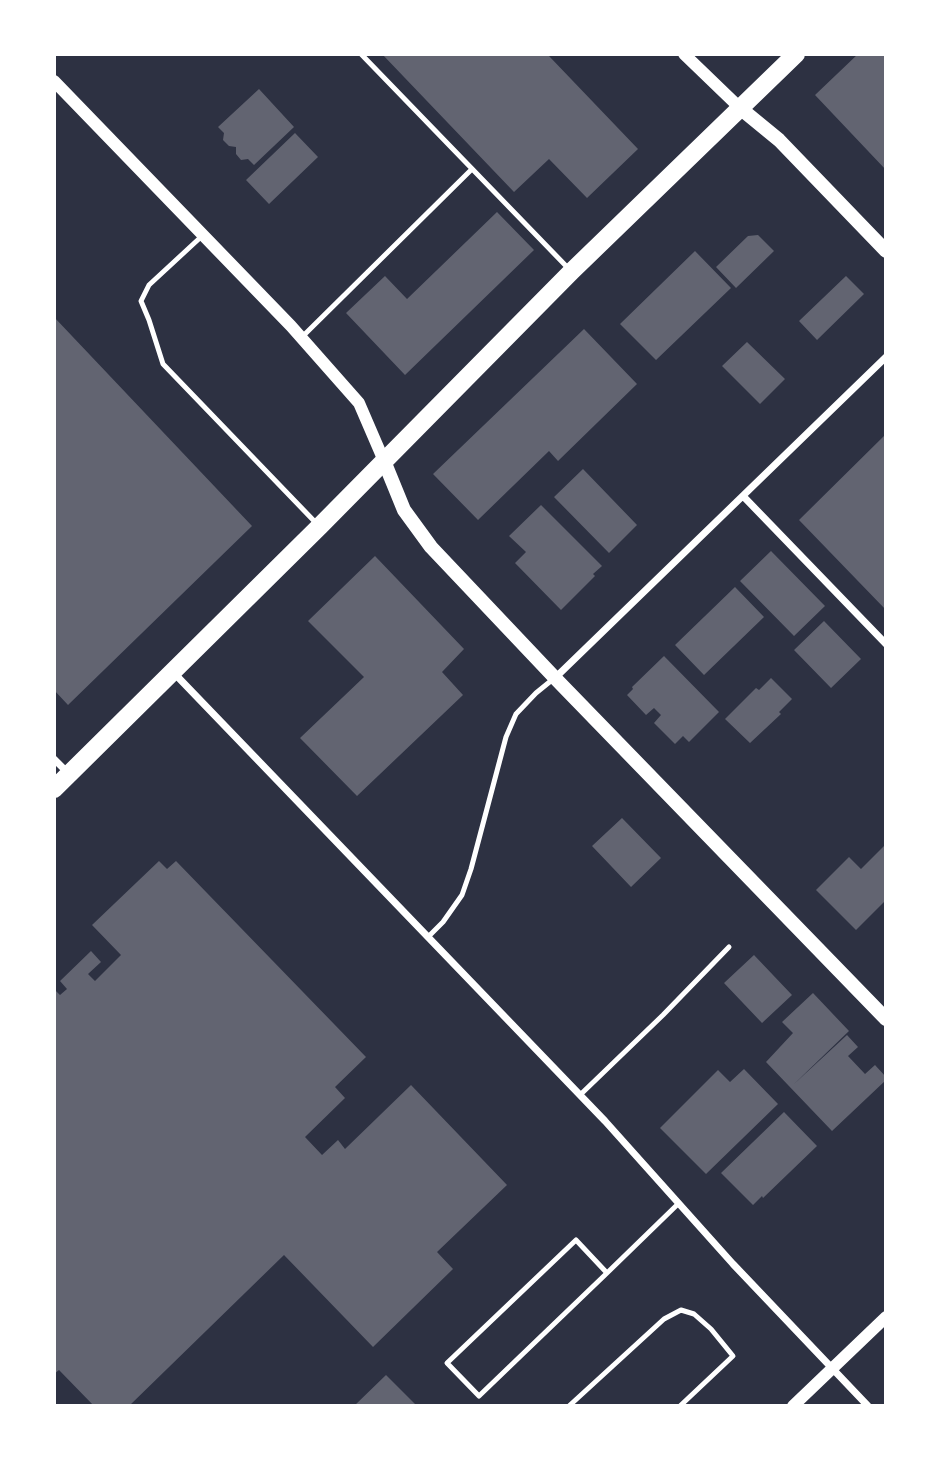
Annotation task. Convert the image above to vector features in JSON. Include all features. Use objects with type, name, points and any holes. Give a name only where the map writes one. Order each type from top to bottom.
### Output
[{"type":"main road","points":[[54,789],[320,526],[571,272],[796,54]]},
{"type":"main road","points":[[740,108],[779,140],[886,251]]},
{"type":"main road","points":[[384,461],[404,510],[431,547],[886,1019]]},
{"type":"street","points":[[684,54],[740,108]]},
{"type":"street","points":[[54,81],[301,338],[359,403],[384,461]]},
{"type":"street","points":[[555,678],[886,357]]},
{"type":"street","points":[[743,496],[886,644]]},
{"type":"street","points":[[173,672],[580,1095],[733,1264],[868,1406]]},
{"type":"street","points":[[54,759],[69,774]]},
{"type":"street","points":[[793,1406],[886,1317]]},
{"type":"lane","points":[[361,54],[571,272]]},
{"type":"lane","points":[[301,338],[472,169]]},
{"type":"lane","points":[[202,235],[149,285],[141,301],[163,364],[320,526]]},
{"type":"lane","points":[[428,937],[443,922],[462,895],[506,737],[516,713],[555,678]]},
{"type":"lane","points":[[580,1095],[729,947]]},
{"type":"lane","points":[[607,1273],[576,1240],[447,1363],[479,1396],[607,1273],[679,1203]]},
{"type":"lane","points":[[569,1406],[664,1319],[681,1310],[694,1314],[711,1329],[733,1356],[680,1406]]},
{"type":"building","points":[[382,54],[551,54],[549,56],[638,149],[587,198],[549,159],[514,192]]},
{"type":"building","points":[[858,54],[886,54],[886,170],[815,95]]},
{"type":"building","points":[[259,89],[294,127],[254,165],[248,159],[241,160],[236,154],[236,147],[229,146],[223,140],[224,133],[218,127]]},
{"type":"building","points":[[295,133],[318,157],[269,204],[246,180]]},
{"type":"building","points":[[497,212],[534,250],[405,375],[346,313],[385,276],[407,299]]},
{"type":"building","points":[[758,235],[774,251],[736,288],[716,267],[748,236]]},
{"type":"building","points":[[695,251],[731,288],[656,360],[620,324]]},
{"type":"building","points":[[846,276],[864,294],[817,340],[799,321]]},
{"type":"building","points":[[54,317],[252,526],[68,705],[54,690]]},
{"type":"building","points":[[584,329],[637,384],[558,461],[549,451],[478,520],[433,474]]},
{"type":"building","points":[[747,342],[785,379],[760,404],[722,366]]},
{"type":"building","points":[[886,434],[886,610],[799,520]]},
{"type":"building","points":[[583,469],[637,525],[609,553],[554,497]]},
{"type":"building","points":[[541,505],[602,566],[561,610],[515,563],[526,552],[509,536]]},
{"type":"building","points":[[771,551],[825,606],[794,636],[740,581]]},
{"type":"building","points":[[375,556],[464,649],[442,672],[463,695],[357,796],[300,738],[364,677],[308,621]]},
{"type":"building","points":[[735,587],[764,617],[704,675],[675,645]]},
{"type":"building","points":[[824,621],[861,659],[831,688],[794,650]]},
{"type":"building","points":[[664,656],[719,712],[689,742],[683,736],[675,744],[654,723],[661,715],[654,708],[646,715],[627,695]]},
{"type":"building","points":[[771,678],[792,699],[779,712],[781,714],[750,743],[725,719],[756,688],[759,690]]},
{"type":"building","points":[[622,818],[661,858],[631,887],[592,846]]},
{"type":"building","points":[[886,844],[886,900],[856,930],[816,890],[849,857],[861,869]]},
{"type":"building","points":[[159,861],[167,869],[176,861],[366,1057],[335,1087],[345,1098],[305,1137],[322,1155],[338,1140],[345,1149],[411,1085],[507,1185],[437,1252],[453,1269],[373,1347],[284,1255],[129,1406],[94,1406],[59,1370],[54,1374],[54,989],[60,995],[67,989],[60,981],[91,951],[101,962],[88,974],[95,981],[121,955],[92,925]]},
{"type":"building","points":[[754,955],[792,995],[762,1023],[724,983]]},
{"type":"building","points":[[813,993],[849,1031],[793,1085],[847,1035],[858,1047],[848,1056],[865,1074],[875,1065],[886,1077],[886,1080],[832,1131],[766,1062],[793,1033],[782,1022]]},
{"type":"building","points":[[744,1069],[778,1104],[706,1174],[660,1128],[718,1070],[730,1082]]},
{"type":"building","points":[[784,1112],[817,1146],[753,1205],[721,1173]]},
{"type":"building","points":[[386,1375],[417,1406],[354,1406]]}]
